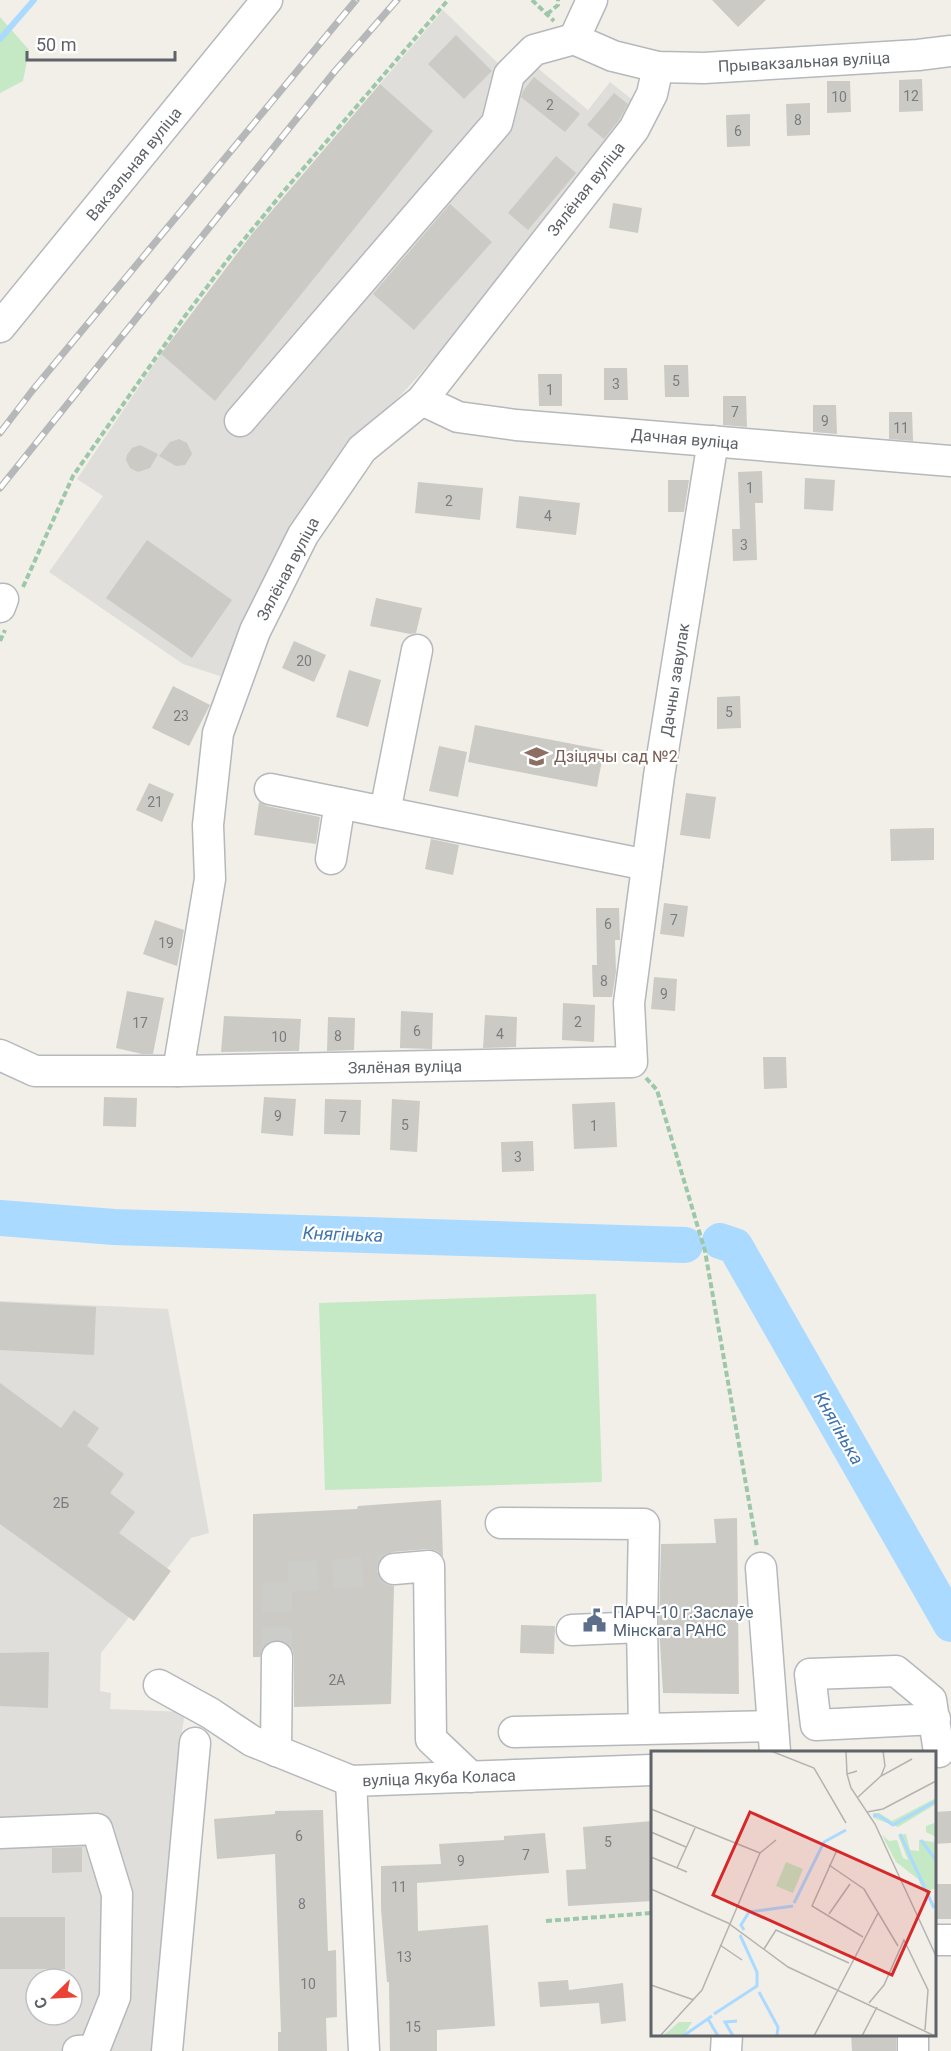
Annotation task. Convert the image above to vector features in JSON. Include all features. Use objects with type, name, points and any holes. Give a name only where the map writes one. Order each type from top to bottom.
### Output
[{"type":"street","name":"Вакзальная вуліца","points":[[0,327],[267,0]]},
{"type":"street","points":[[574,39],[592,0]]},
{"type":"street","points":[[240,421],[497,123],[509,75],[534,50],[574,39],[613,56],[658,67]]},
{"type":"street","name":"Прывакзальная вуліца","points":[[658,67],[716,67],[951,51]]},
{"type":"street","name":"Зялёная вуліца","points":[[178,1071],[210,879],[208,825],[218,733],[255,631],[303,535],[363,449],[422,400],[634,129],[652,94],[658,67]]},
{"type":"street","name":"Дачная вуліца","points":[[422,400],[458,417],[516,425],[951,461]]},
{"type":"street","name":"Дачны завулак","points":[[632,1062],[629,1003],[647,865],[659,776],[713,441]]},
{"type":"street","points":[[385,812],[417,650]]},
{"type":"street","points":[[270,789],[647,865]]},
{"type":"street","points":[[331,859],[340,803]]},
{"type":"street","name":"Зялёная вуліца","points":[[0,1055],[35,1071],[178,1071],[632,1062]]},
{"type":"street","points":[[501,1523],[644,1524],[642,1627],[644,1728]]},
{"type":"street","points":[[394,1569],[429,1566],[431,1739],[471,1777]]},
{"type":"street","points":[[514,1732],[644,1728],[774,1739],[761,1568]]},
{"type":"street","points":[[572,1630],[642,1627]]},
{"type":"street","points":[[276,1750],[277,1657]]},
{"type":"street","points":[[159,1685],[210,1713],[252,1741],[351,1781]]},
{"type":"street","points":[[167,2051],[188,1745],[210,1713]]},
{"type":"street","points":[[935,1719],[941,1752]]},
{"type":"street","name":"вуліца Якуба Коласа","points":[[364,2051],[351,1781],[651,1770]]},
{"type":"street","points":[[0,1833],[97,1830],[117,1894],[115,1997],[94,2050],[78,2051]]},
{"type":"street","points":[[726,2051],[727,2036]]},
{"type":"path","points":[[0,641],[7,608],[73,476],[185,316],[277,200],[448,0]]},
{"type":"path","points":[[547,14],[558,5],[558,0]]},
{"type":"path","points":[[632,1062],[657,1090],[705,1251],[761,1568]]},
{"type":"path","points":[[546,1921],[651,1913]]},
{"type":"shaded area","points":[[443,10],[514,79],[534,65],[588,110],[610,82],[639,105],[621,135],[429,364],[351,450],[223,677],[183,664],[49,572],[103,496],[77,479],[161,354],[252,234]]},
{"type":"shaded area","points":[[0,1301],[168,1309],[209,1533],[191,1538],[101,1653],[100,1691],[111,1693],[110,1709],[185,1712],[181,1737],[158,2051],[0,2051]]},
{"type":"green space","points":[[0,17],[29,50],[23,81],[0,93]]},
{"type":"green space","points":[[596,1294],[602,1482],[325,1490],[319,1303]]},
{"type":"building","points":[[712,0],[766,0],[738,27]]},
{"type":"building","points":[[456,35],[492,71],[464,99],[428,64]]},
{"type":"building","points":[[534,77],[580,114],[565,132],[521,97]]},
{"type":"building","points":[[922,79],[923,111],[899,112],[899,80]]},
{"type":"building","points":[[827,81],[850,81],[851,112],[827,113]]},
{"type":"building","points":[[380,84],[433,131],[215,401],[161,354],[252,234]]},
{"type":"building","points":[[614,93],[628,104],[604,139],[587,125]]},
{"type":"building","points":[[810,103],[810,135],[787,136],[786,104]]},
{"type":"building","points":[[750,114],[750,146],[727,147],[726,115]]},
{"type":"building","points":[[556,156],[576,173],[528,230],[508,213]]},
{"type":"building","points":[[613,203],[642,208],[638,233],[609,228]]},
{"type":"building","points":[[450,204],[492,242],[414,330],[373,294]]},
{"type":"building","points":[[664,365],[688,365],[689,397],[665,397]]},
{"type":"building","points":[[604,368],[627,368],[628,400],[604,400]]},
{"type":"building","points":[[538,374],[562,374],[562,406],[539,406]]},
{"type":"building","points":[[723,396],[746,396],[747,427],[723,425]]},
{"type":"building","points":[[813,405],[836,405],[837,434],[813,432]]},
{"type":"building","points":[[889,412],[912,412],[913,441],[889,439]]},
{"type":"building","points":[[179,439],[187,443],[192,454],[185,465],[176,466],[159,456],[170,442]]},
{"type":"building","points":[[140,445],[158,454],[150,468],[138,472],[130,468],[126,460],[132,448]]},
{"type":"building","points":[[762,471],[763,503],[755,503],[757,560],[733,561],[732,529],[740,529],[738,472]]},
{"type":"building","points":[[805,478],[835,480],[833,511],[804,509]]},
{"type":"building","points":[[668,480],[689,480],[684,512],[668,512]]},
{"type":"building","points":[[418,482],[483,488],[480,520],[415,513]]},
{"type":"building","points":[[519,496],[580,503],[576,535],[516,528]]},
{"type":"building","points":[[147,540],[232,600],[192,658],[106,598]]},
{"type":"building","points":[[376,598],[422,608],[416,633],[410,634],[370,626]]},
{"type":"building","points":[[294,641],[326,655],[314,682],[282,668]]},
{"type":"building","points":[[349,670],[381,680],[368,727],[336,717]]},
{"type":"building","points":[[173,686],[210,705],[189,746],[152,728]]},
{"type":"building","points":[[740,696],[741,728],[717,729],[717,697]]},
{"type":"building","name":"Дзіцячы сад №2","points":[[475,725],[604,750],[597,787],[468,762]]},
{"type":"building","points":[[439,746],[467,752],[458,797],[429,791]]},
{"type":"building","points":[[149,783],[174,794],[162,822],[136,810]]},
{"type":"building","points":[[686,793],[716,797],[710,839],[680,835]]},
{"type":"building","points":[[259,802],[267,806],[320,817],[316,844],[254,835]]},
{"type":"building","points":[[934,828],[934,860],[891,861],[890,829]]},
{"type":"building","points":[[431,839],[459,845],[453,875],[425,869]]},
{"type":"building","points":[[664,903],[688,906],[684,937],[660,934]]},
{"type":"building","points":[[596,908],[619,908],[620,940],[615,940],[616,972],[612,997],[593,997],[592,965],[597,965]]},
{"type":"building","points":[[155,920],[184,930],[177,966],[143,954]]},
{"type":"building","points":[[654,977],[677,979],[675,1011],[651,1009]]},
{"type":"building","points":[[127,991],[164,998],[153,1054],[116,1048]]},
{"type":"building","points":[[563,1003],[595,1005],[594,1042],[562,1040]]},
{"type":"building","points":[[401,1011],[433,1013],[432,1049],[400,1048]]},
{"type":"building","points":[[485,1015],[517,1017],[516,1047],[483,1048]]},
{"type":"building","points":[[224,1016],[301,1019],[299,1051],[221,1052]]},
{"type":"building","points":[[328,1017],[355,1018],[354,1050],[327,1051]]},
{"type":"building","points":[[763,1057],[786,1057],[787,1088],[764,1089]]},
{"type":"building","points":[[104,1097],[137,1098],[136,1127],[103,1126]]},
{"type":"building","points":[[264,1097],[296,1099],[293,1136],[261,1133]]},
{"type":"building","points":[[325,1099],[361,1100],[360,1135],[324,1134]]},
{"type":"building","points":[[392,1099],[420,1101],[417,1152],[390,1150]]},
{"type":"building","points":[[615,1102],[617,1147],[574,1149],[572,1104]]},
{"type":"building","points":[[533,1141],[534,1171],[502,1172],[501,1142]]},
{"type":"building","points":[[0,1302],[96,1307],[94,1355],[0,1350]]},
{"type":"building","points":[[0,1383],[61,1428],[74,1410],[99,1428],[87,1446],[124,1474],[110,1493],[135,1512],[119,1533],[171,1571],[134,1621],[0,1524]]},
{"type":"building","points":[[441,1500],[443,1557],[437,1551],[428,1549],[393,1552],[384,1555],[378,1562],[377,1571],[380,1578],[386,1584],[394,1586],[391,1704],[294,1707],[292,1648],[285,1642],[277,1640],[268,1642],[260,1657],[253,1657],[253,1514],[357,1509],[358,1506]]},
{"type":"building","points":[[737,1518],[739,1694],[663,1693],[659,1627],[661,1544],[716,1543],[714,1519]]},
{"type":"building","points":[[521,1625],[555,1626],[554,1654],[520,1653]]},
{"type":"building","points":[[49,1652],[48,1708],[0,1706],[0,1653]]},
{"type":"building","points":[[323,1810],[328,1951],[336,1950],[337,2017],[326,2018],[327,2051],[278,2051],[278,2032],[281,2032],[275,1854],[217,1859],[214,1819],[275,1814],[275,1811]]},
{"type":"building","points":[[951,1811],[951,1843],[936,1844],[936,1812]]},
{"type":"building","points":[[651,1821],[651,1901],[568,1906],[566,1870],[586,1869],[583,1827]]},
{"type":"building","points":[[545,1833],[549,1873],[417,1883],[418,1931],[488,1925],[495,2026],[437,2030],[437,2051],[390,2051],[389,1982],[387,1982],[381,1909],[381,1866],[441,1864],[439,1844],[504,1840],[504,1836]]},
{"type":"building","points":[[82,1847],[82,1872],[52,1873],[52,1848]]},
{"type":"building","points":[[936,1884],[951,1884],[951,1919],[936,1919]]},
{"type":"building","points":[[0,1917],[65,1917],[65,1967],[0,1969]]},
{"type":"building","points":[[568,1980],[569,1990],[623,1983],[626,2021],[601,2024],[599,2003],[540,2007],[538,1982]]},
{"type":"building","points":[[851,2036],[896,2036],[896,2051],[852,2051]]},
{"type":"waterway","points":[[0,39],[34,0]]},
{"type":"waterway","name":"Княгінька","points":[[0,1218],[114,1227],[685,1245]]},
{"type":"waterway","name":"Княгінька","points":[[720,1241],[735,1246],[951,1624]]},
{"type":"tunnel","points":[[277,1657],[277,1578],[394,1569]]},
{"type":"railway","points":[[0,433],[32,391],[356,0]]},
{"type":"railway","points":[[0,488],[335,71],[397,0]]},
{"type":"place","name":"Дзіцячы сад №2","points":[[536,756]]},
{"type":"place","name":"ПАРЧ-10 г.Заслаўе Мінскага РАНС","points":[[595,1621]]}]
